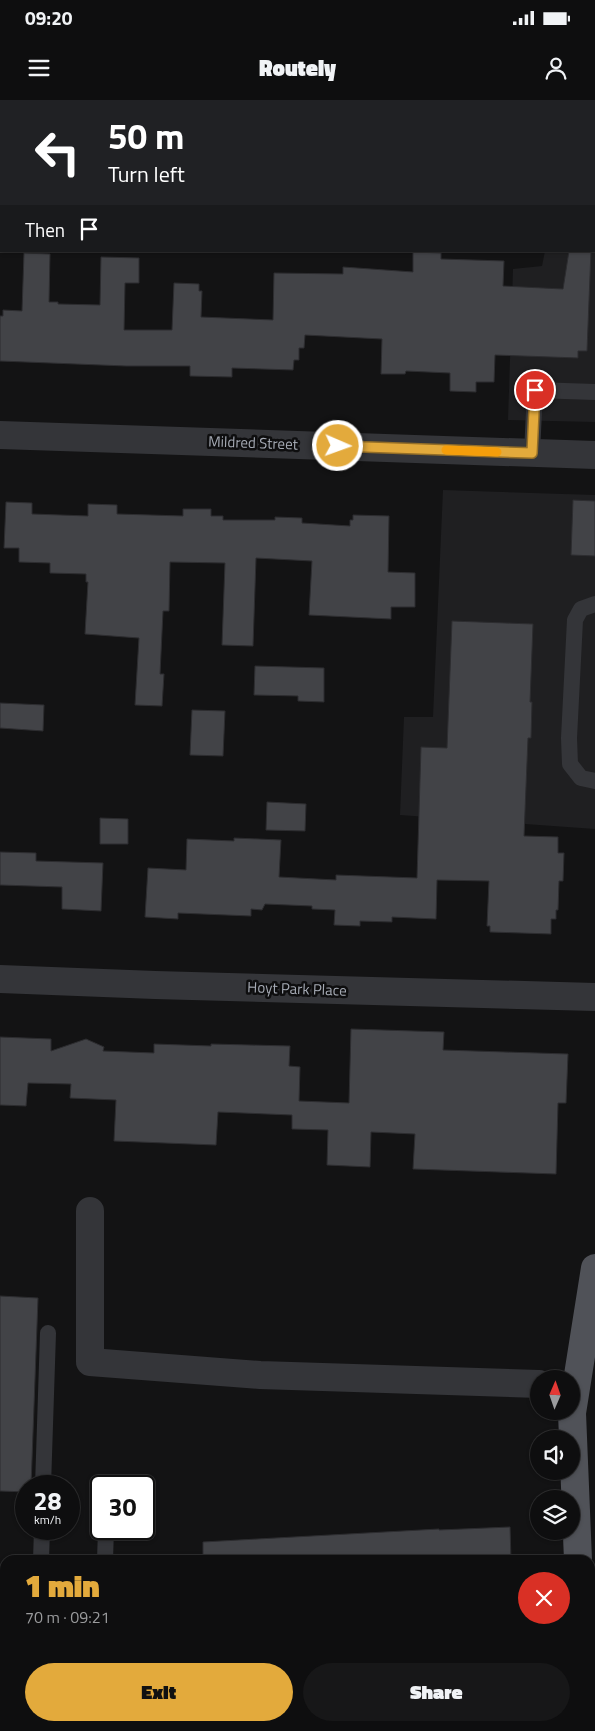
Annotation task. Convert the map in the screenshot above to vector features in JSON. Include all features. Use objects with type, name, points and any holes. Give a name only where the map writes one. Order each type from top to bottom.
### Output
[{"type":"main road","points":[[577,1370],[592,1304],[595,1268]]},
{"type":"main road","points":[[572,1420],[578,1555]]},
{"type":"street","name":"Mildred Street","points":[[0,435],[595,455]]},
{"type":"street","name":"Hoyt Park Place","points":[[0,979],[595,997]]},
{"type":"street","points":[[90,1211],[90,1362],[260,1375],[530,1384]]},
{"type":"lane","points":[[532,453],[535,390],[595,392]]},
{"type":"lane","points":[[595,604],[581,609],[575,620],[569,738],[570,764],[581,778],[595,781]]},
{"type":"lane","points":[[43,1475],[48,1333]]},
{"type":"lane","points":[[41,1555],[42,1540]]},
{"type":"lane","points":[[105,1555],[106,1540]]},
{"type":"shaded area","points":[[545,252],[595,252],[595,422],[508,420],[513,269],[542,266]]},
{"type":"shaded area","points":[[443,490],[595,495],[595,829],[400,815],[404,717],[433,717]]},
{"type":"building","points":[[413,252],[441,253],[441,259],[504,261],[503,286],[563,289],[569,252],[591,252],[587,351],[578,351],[578,358],[495,355],[494,382],[476,382],[476,392],[450,391],[450,373],[406,371],[405,374],[381,374],[382,339],[305,335],[304,348],[299,348],[299,360],[294,360],[293,370],[232,368],[232,377],[190,376],[190,366],[126,366],[0,361],[0,316],[3,316],[3,310],[22,311],[24,253],[50,254],[49,302],[58,302],[58,304],[100,305],[101,257],[139,258],[139,283],[125,283],[124,330],[172,330],[174,283],[199,284],[199,291],[202,291],[201,317],[273,320],[274,273],[343,274],[343,267],[413,272]]},
{"type":"building","points":[[573,500],[595,501],[595,556],[571,555]]},
{"type":"building","points":[[6,502],[32,503],[32,514],[88,516],[88,504],[117,505],[117,514],[183,516],[183,509],[211,509],[211,516],[223,516],[223,520],[275,520],[275,517],[302,518],[302,523],[350,526],[350,520],[353,520],[353,515],[389,516],[388,572],[415,573],[415,607],[391,607],[391,619],[309,615],[312,561],[256,558],[253,646],[222,645],[225,563],[170,562],[169,611],[163,611],[160,674],[164,674],[162,706],[135,705],[139,638],[85,634],[88,582],[86,582],[86,574],[50,573],[50,563],[19,562],[19,548],[4,548]]},
{"type":"building","points":[[452,621],[533,624],[530,702],[532,702],[531,738],[528,738],[524,836],[558,837],[558,853],[564,853],[563,881],[559,881],[558,910],[556,910],[556,919],[551,919],[551,934],[490,932],[490,926],[487,926],[489,881],[437,880],[436,919],[392,917],[392,922],[360,921],[360,926],[334,925],[335,910],[312,909],[312,906],[265,904],[262,910],[251,909],[251,916],[178,913],[178,919],[145,917],[148,868],[186,870],[187,839],[281,840],[279,877],[336,880],[336,875],[417,878],[421,747],[447,748]]},
{"type":"building","points":[[255,666],[324,668],[324,702],[298,701],[298,696],[254,695]]},
{"type":"building","points":[[0,703],[44,705],[43,731],[0,728]]},
{"type":"building","points":[[192,710],[225,711],[223,756],[190,755]]},
{"type":"building","points":[[267,802],[306,804],[305,831],[266,830]]},
{"type":"building","points":[[100,818],[128,819],[128,844],[100,844]]},
{"type":"building","points":[[0,852],[36,853],[36,861],[103,863],[101,911],[62,909],[62,887],[0,885]]},
{"type":"building","points":[[351,1029],[444,1032],[443,1050],[568,1054],[566,1103],[558,1103],[556,1174],[413,1169],[415,1134],[371,1132],[370,1167],[327,1165],[328,1130],[292,1129],[292,1115],[218,1112],[216,1145],[114,1141],[116,1100],[70,1098],[71,1084],[28,1083],[26,1106],[0,1105],[0,1037],[51,1039],[51,1051],[86,1039],[104,1047],[103,1051],[154,1053],[154,1044],[290,1046],[289,1066],[300,1067],[299,1101],[349,1103]]},
{"type":"building","points":[[0,1296],[38,1298],[31,1475],[15,1475],[15,1492],[0,1491]]},
{"type":"building","points":[[510,1527],[511,1555],[203,1555],[203,1542]]},
{"type":"slow traffic","points":[[446,450],[497,452]]},
{"type":"route","points":[[338,446],[532,453],[535,390]]}]
